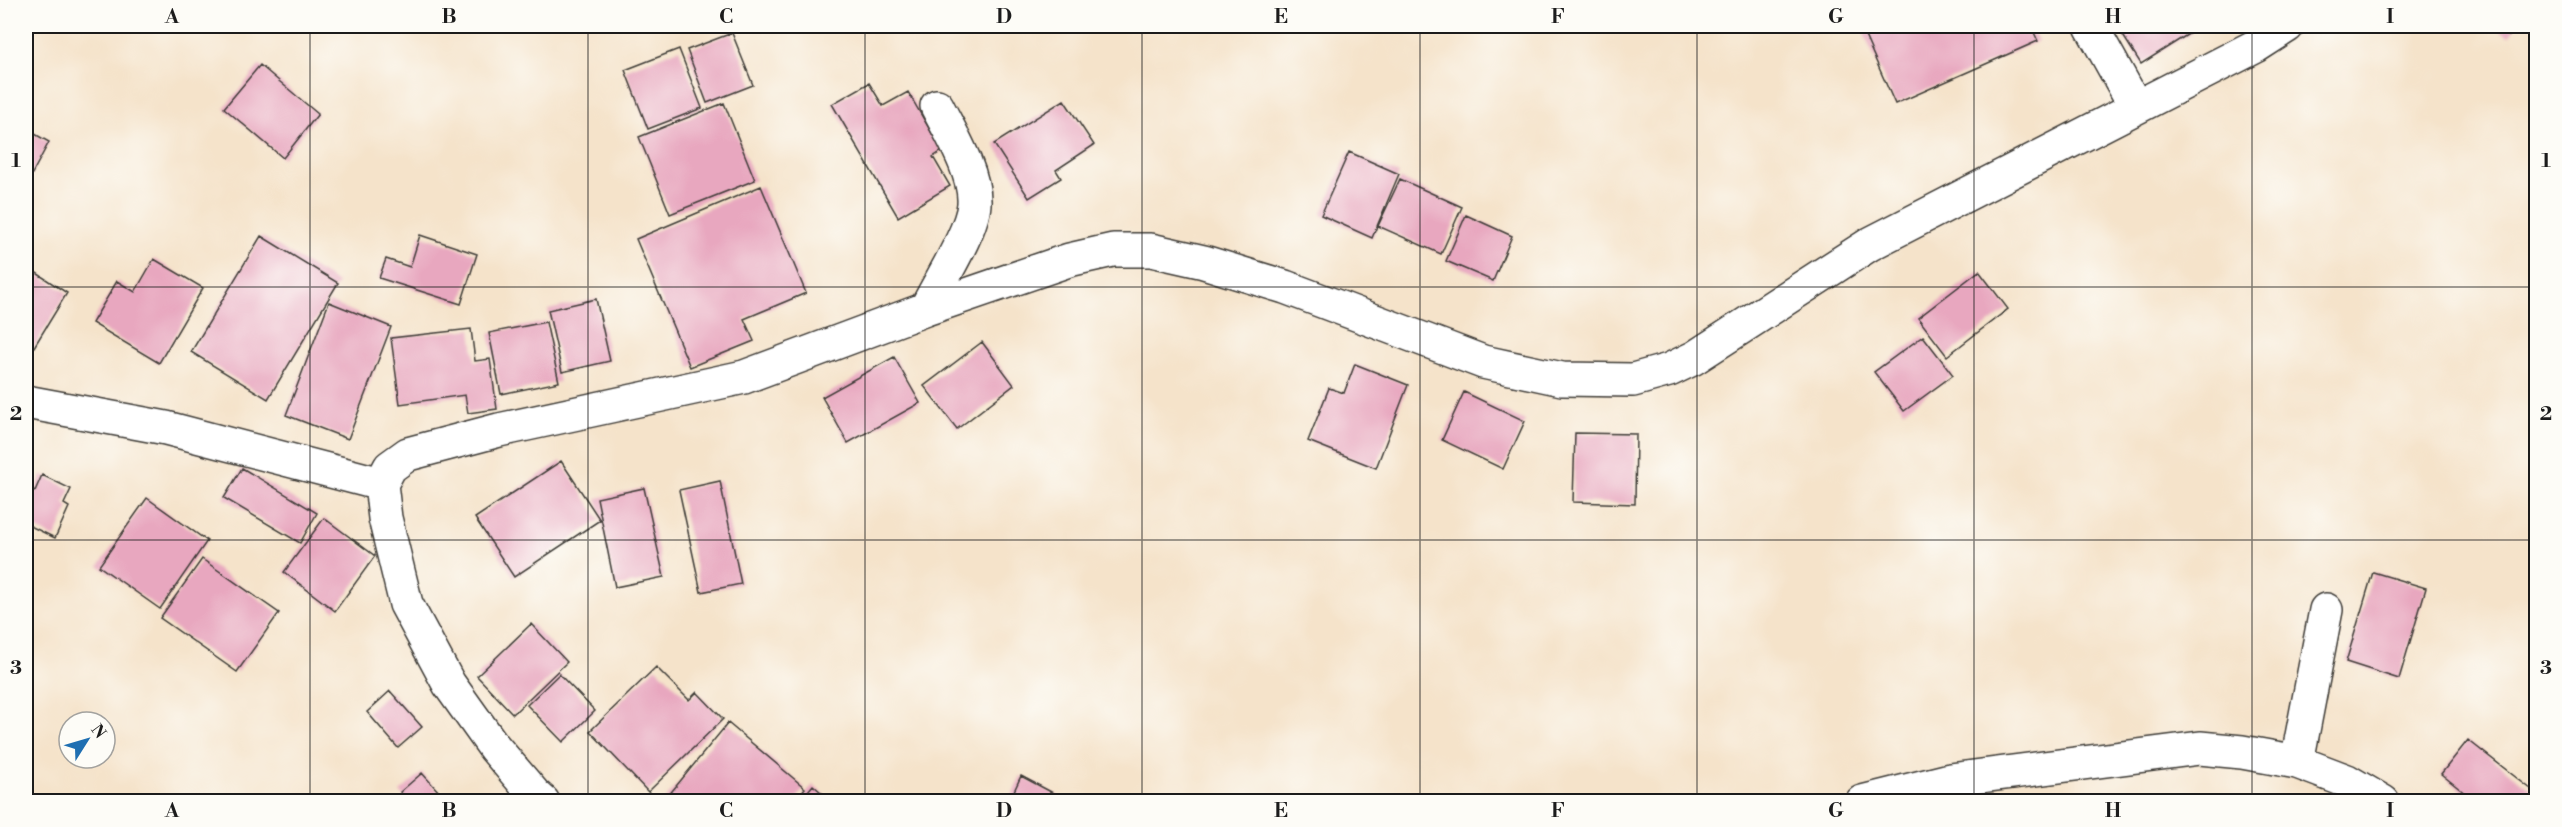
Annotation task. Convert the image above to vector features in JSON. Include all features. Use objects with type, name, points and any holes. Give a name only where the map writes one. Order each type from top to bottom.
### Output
[{"type":"street","points":[[2091,26],[2136,107]]},
{"type":"street","points":[[536,799],[494,747],[449,684],[406,604],[385,518],[381,484],[390,467],[408,454],[499,430],[744,377],[926,309],[1069,260],[1113,250],[1151,250],[1204,262],[1285,287],[1484,362],[1562,379],[1633,380],[1669,370],[1694,358],[1870,244],[2256,46],[2287,26]]},
{"type":"street","points":[[926,309],[970,222],[974,204],[965,164],[937,106]]},
{"type":"street","points":[[26,402],[166,429],[381,484]]},
{"type":"street","points":[[2296,762],[2326,610]]},
{"type":"street","points":[[1862,801],[1950,780],[2200,748],[2242,752],[2296,762],[2347,780],[2383,801]]},
{"type":"building","points":[[2031,26],[2038,41],[1895,104],[1861,27]]},
{"type":"building","points":[[2117,26],[2196,26],[2198,28],[2141,64]]},
{"type":"building","points":[[2493,26],[2516,26],[2509,36]]},
{"type":"building","points":[[732,33],[753,85],[707,103],[687,50]]},
{"type":"building","points":[[679,49],[702,108],[648,129],[625,70]]},
{"type":"building","points":[[260,65],[318,114],[283,158],[224,108]]},
{"type":"building","points":[[869,83],[883,106],[908,92],[942,151],[933,157],[950,186],[898,217],[832,104]]},
{"type":"building","points":[[1064,100],[1094,145],[1056,170],[1061,178],[1029,198],[994,144]]},
{"type":"building","points":[[724,103],[755,180],[670,214],[639,137]]},
{"type":"building","points":[[26,129],[49,142],[26,185]]},
{"type":"building","points":[[1349,152],[1399,174],[1372,238],[1321,215]]},
{"type":"building","points":[[1400,179],[1462,207],[1441,254],[1378,226]]},
{"type":"building","points":[[761,186],[806,293],[744,319],[754,341],[690,367],[636,239]]},
{"type":"building","points":[[1466,215],[1512,236],[1493,281],[1446,261]]},
{"type":"building","points":[[420,235],[477,254],[461,304],[379,278],[386,259],[410,267]]},
{"type":"building","points":[[261,236],[338,283],[268,399],[191,352]]},
{"type":"building","points":[[154,259],[203,288],[159,363],[92,323],[117,281],[135,292]]},
{"type":"building","points":[[26,266],[67,293],[26,360]]},
{"type":"building","points":[[1979,271],[2008,309],[1947,356],[1918,318]]},
{"type":"building","points":[[596,299],[610,361],[562,372],[548,310]]},
{"type":"building","points":[[329,302],[391,327],[348,439],[286,415]]},
{"type":"building","points":[[546,322],[559,382],[501,394],[489,333]]},
{"type":"building","points":[[471,329],[475,361],[490,359],[497,409],[468,413],[465,395],[400,404],[391,338]]},
{"type":"building","points":[[1923,336],[1953,375],[1904,411],[1874,372]]},
{"type":"building","points":[[982,342],[1014,385],[957,429],[924,386]]},
{"type":"building","points":[[894,357],[920,403],[848,443],[822,397]]},
{"type":"building","points":[[1355,364],[1408,385],[1376,468],[1308,441],[1329,388],[1344,393]]},
{"type":"building","points":[[1464,392],[1525,421],[1503,469],[1442,440]]},
{"type":"building","points":[[1575,433],[1636,434],[1635,504],[1573,502]]},
{"type":"building","points":[[561,461],[600,520],[514,577],[475,518]]},
{"type":"building","points":[[242,468],[317,513],[300,543],[224,498]]},
{"type":"building","points":[[42,475],[71,489],[64,504],[69,507],[55,538],[26,524],[26,486],[35,491]]},
{"type":"building","points":[[720,481],[741,584],[701,592],[679,490]]},
{"type":"building","points":[[644,488],[664,577],[615,587],[597,498]]},
{"type":"building","points":[[147,498],[207,541],[160,609],[99,566]]},
{"type":"building","points":[[324,518],[375,556],[335,611],[284,572]]},
{"type":"building","points":[[202,559],[279,613],[237,672],[160,618]]},
{"type":"building","points":[[2373,572],[2426,588],[2399,679],[2346,662]]},
{"type":"building","points":[[531,624],[567,662],[513,714],[477,676]]},
{"type":"building","points":[[656,667],[689,700],[697,692],[723,719],[648,792],[590,731]]},
{"type":"building","points":[[559,674],[595,711],[563,742],[527,705]]},
{"type":"building","points":[[390,691],[422,727],[398,748],[367,712]]},
{"type":"building","points":[[728,723],[805,788],[794,802],[663,802]]},
{"type":"building","points":[[2468,740],[2536,793],[2536,802],[2476,802],[2441,774]]},
{"type":"building","points":[[422,773],[448,802],[408,802],[400,792]]},
{"type":"building","points":[[1021,776],[1070,802],[1009,802]]},
{"type":"building","points":[[813,785],[832,802],[799,802]]}]
